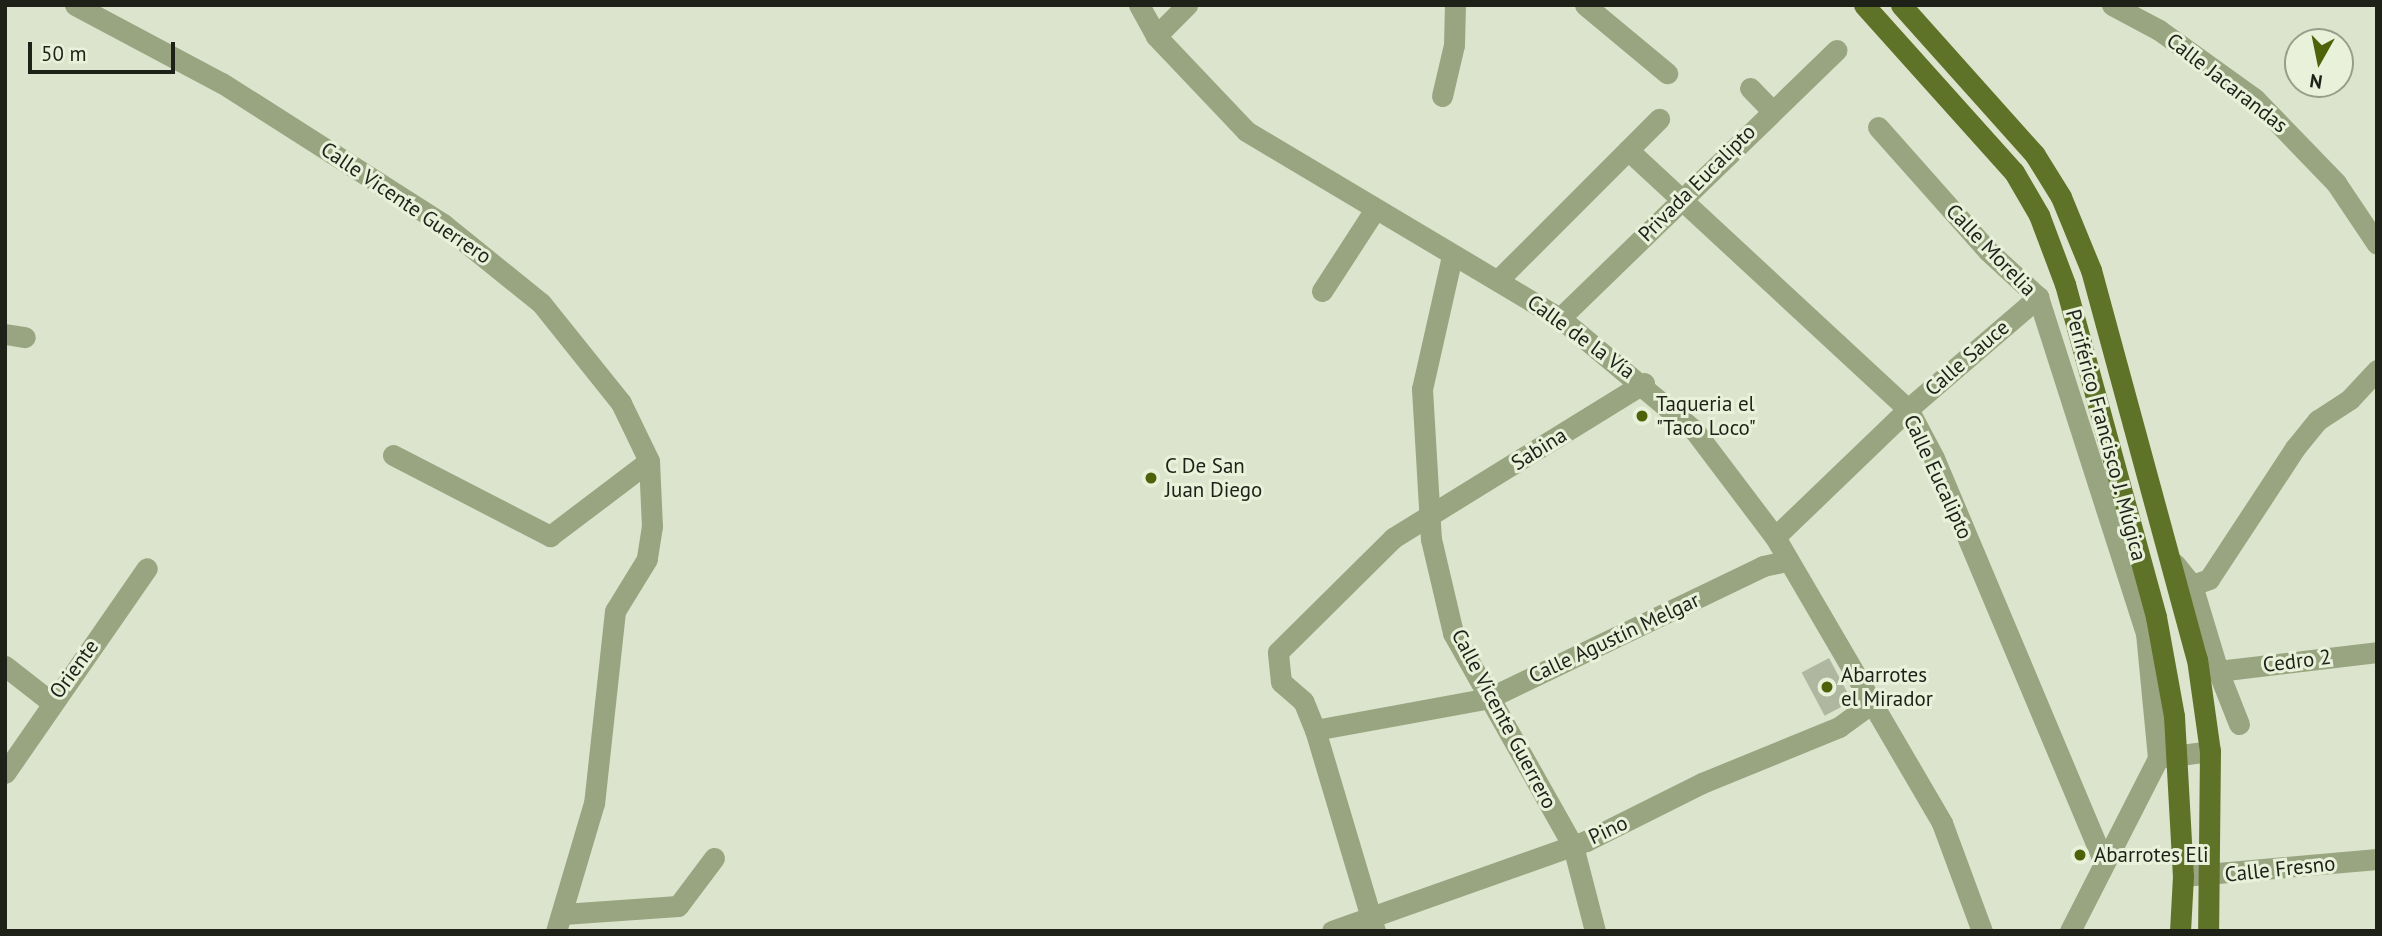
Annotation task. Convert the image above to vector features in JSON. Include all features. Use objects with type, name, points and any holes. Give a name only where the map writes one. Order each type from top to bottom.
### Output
[{"type":"main road","name":"Periférico Francisco J. Múgica","points":[[1864,5],[2014,172],[2039,215],[2084,351],[2156,617],[2179,756],[2183,876],[2180,931]]},
{"type":"main road","name":"Periférico Francisco J. Múgica","points":[[1901,5],[1997,109],[2061,197],[2091,270],[2175,564],[2210,751],[2208,931]]},
{"type":"street","name":"Calle de la Vía","points":[[1139,5],[1156,36],[1246,131],[1374,211],[1560,318],[1644,383],[1694,430],[1775,537],[1786,561],[1942,823],[1982,931]]},
{"type":"street","points":[[1156,36],[1187,5]]},
{"type":"street","points":[[1442,96],[1454,45],[1455,5]]},
{"type":"street","points":[[1585,5],[1667,74]]},
{"type":"street","name":"Calle Jacarandas","points":[[2112,5],[2159,30],[2255,99],[2327,173],[2377,244]]},
{"type":"street","name":"Calle Vicente Guerrero","points":[[78,6],[222,83],[500,265],[585,354],[621,403],[649,461],[652,526],[647,559],[615,611],[594,803],[559,922]]},
{"type":"street","name":"Privada Eucalipto","points":[[1560,318],[1771,110],[1837,50]]},
{"type":"street","points":[[1750,88],[1771,110]]},
{"type":"street","points":[[1498,280],[1659,119]]},
{"type":"street","name":"Calle Morelia","points":[[1878,127],[1988,251],[2038,297],[2146,633],[2158,758]]},
{"type":"street","name":"Calle Eucalipto","points":[[1628,150],[1908,409],[1934,458],[2102,858]]},
{"type":"street","points":[[1322,291],[1374,211]]},
{"type":"street","name":"Calle Vicente Guerrero","points":[[1452,256],[1422,389],[1433,516],[1432,539],[1453,633],[1573,846],[1595,931]]},
{"type":"street","name":"Calle Sauce","points":[[1775,537],[1908,409],[2038,297]]},
{"type":"street","points":[[2056,358],[2084,351]]},
{"type":"street","points":[[2192,585],[2209,579],[2262,493],[2318,420],[2350,400],[2377,370]]},
{"type":"street","name":"Sabina","points":[[1315,730],[1303,701],[1282,682],[1278,652],[1393,538],[1433,516],[1644,383]]},
{"type":"street","points":[[393,454],[550,536],[649,461]]},
{"type":"street","name":"Calle Agustín Melgar","points":[[1315,730],[1489,698],[1763,566],[1786,561]]},
{"type":"street","points":[[2175,564],[2192,585],[2218,671],[2239,724]]},
{"type":"street","name":"Oriente","points":[[5,773],[51,702],[147,568]]},
{"type":"street","name":"Cedro 2","points":[[2218,671],[2377,652]]},
{"type":"street","points":[[5,666],[51,702]]},
{"type":"street","name":"Pino","points":[[1332,931],[1373,925],[1573,846],[1764,755],[1839,727],[1871,704]]},
{"type":"street","points":[[1315,730],[1373,925]]},
{"type":"street","points":[[2070,931],[2102,858],[2158,758],[2210,751]]},
{"type":"street","points":[[559,922],[678,906],[714,859]]},
{"type":"street","name":"Calle Fresno","points":[[2183,876],[2210,876],[2377,859]]},
{"type":"building","name":"Abarrotes el Mirador","points":[[1829,658],[1852,701],[1825,716],[1802,673]]},
{"type":"place","name":"Taqueria el \"Taco Loco\"","points":[[1642,416]]},
{"type":"place","name":"C De San Juan Diego","points":[[1151,478]]},
{"type":"place","name":"Abarrotes el Mirador","points":[[1827,687]]},
{"type":"place","name":"Abarrotes Eli","points":[[2080,855]]}]
